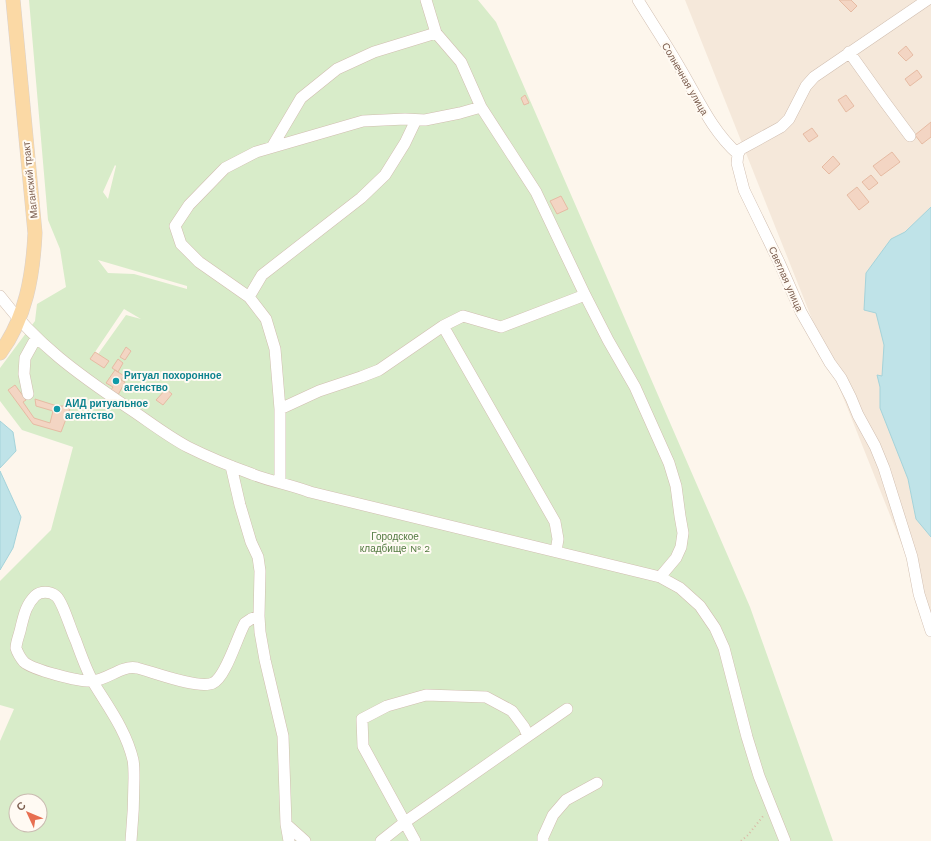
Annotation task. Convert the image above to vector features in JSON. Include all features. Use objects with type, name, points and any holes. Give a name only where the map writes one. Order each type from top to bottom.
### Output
[{"type":"main road","name":"Маганский тракт","points":[[0,353],[19,320],[28,296],[34,259],[35,233],[13,0]]},
{"type":"street","points":[[426,0],[436,33],[461,62],[481,107],[536,192],[585,295],[608,340],[635,387],[669,464],[676,486],[683,534],[681,547],[676,558],[660,577]]},
{"type":"street","name":"Солнечная улица","points":[[638,0],[680,68],[707,117],[730,147],[738,154]]},
{"type":"street","points":[[738,154],[742,150],[781,127],[789,119],[806,86],[814,77],[927,0]]},
{"type":"street","points":[[272,147],[301,98],[337,70],[374,52],[436,33]]},
{"type":"street","points":[[849,52],[910,136]]},
{"type":"street","points":[[280,482],[280,409],[275,349],[266,320],[250,297],[200,262],[181,244],[174,226],[189,205],[225,168],[256,152],[362,121],[405,119],[424,120],[439,118],[481,107]]},
{"type":"street","points":[[250,297],[262,275],[361,198],[385,175],[405,143],[416,120]]},
{"type":"street","name":"Светлая улица","points":[[738,154],[737,163],[744,190],[751,208],[768,237],[801,312],[844,385],[858,415],[878,451],[912,557],[919,594],[931,631]]},
{"type":"street","points":[[280,409],[319,390],[362,377],[379,370],[443,326],[463,316],[501,327],[585,295]]},
{"type":"street","points":[[0,296],[36,338],[60,359],[97,386],[187,446],[231,466],[253,475],[310,492],[660,577],[680,588],[700,606],[715,628],[724,648],[759,776],[784,841]]},
{"type":"street","points":[[443,326],[555,522],[558,539],[556,551]]},
{"type":"street","points":[[28,394],[24,374],[25,358],[36,338]]},
{"type":"street","points":[[231,466],[240,505],[251,542],[258,557],[260,572],[259,616],[265,660],[284,736],[286,824],[289,841]]},
{"type":"street","points":[[131,841],[134,761],[127,739],[93,681],[56,596],[46,592],[39,593],[30,602],[24,614],[16,648],[22,661],[33,668],[78,679],[93,681],[124,668],[135,668],[203,685],[213,683],[219,678],[226,667],[245,623],[259,616]]},
{"type":"street","points":[[415,841],[363,746],[362,719],[387,706],[426,695],[486,697],[512,711],[524,727],[528,736]]},
{"type":"street","points":[[381,841],[405,822],[567,709]]},
{"type":"street","points":[[543,841],[543,837],[553,815],[566,800],[597,783]]},
{"type":"street","points":[[286,824],[305,841]]},
{"type":"path","points":[[741,841],[770,807]]},
{"type":"shaded area","points":[[685,0],[931,0],[931,618]]},
{"type":"green space","name":"Городское кладбище № 2","points":[[29,0],[478,0],[496,22],[750,607],[833,841],[0,841],[0,741],[14,709],[0,705],[0,581],[51,530],[73,447],[22,430],[0,401],[0,368],[35,321],[37,304],[66,287],[60,249],[48,220]],"holes":[[[115,165],[116,166],[108,199],[103,192]],[[98,260],[187,286],[187,289],[134,274],[108,273]],[[124,309],[141,319],[126,315],[96,357],[93,355]]]},
{"type":"water","points":[[931,207],[931,537],[916,519],[908,479],[880,408],[880,387],[877,375],[882,376],[884,345],[876,313],[864,310],[866,273],[891,239],[905,232]]},
{"type":"water","points":[[0,421],[13,432],[16,451],[0,468]]},
{"type":"water","points":[[0,471],[21,517],[13,548],[0,570]]},
{"type":"building","points":[[839,0],[851,0],[857,6],[851,12]]},
{"type":"building","points":[[906,46],[913,55],[906,61],[898,53]]},
{"type":"building","points":[[917,70],[922,77],[910,86],[905,79]]},
{"type":"building","points":[[525,95],[529,103],[524,105],[521,98]]},
{"type":"building","points":[[846,95],[854,106],[846,112],[838,100]]},
{"type":"building","points":[[931,122],[931,137],[922,144],[915,135]]},
{"type":"building","points":[[812,128],[818,136],[809,142],[803,134]]},
{"type":"building","points":[[892,152],[900,162],[881,176],[873,166]]},
{"type":"building","points":[[833,156],[840,164],[829,174],[822,167]]},
{"type":"building","points":[[871,175],[878,183],[869,190],[862,182]]},
{"type":"building","points":[[857,187],[869,202],[859,210],[847,195]]},
{"type":"building","points":[[561,196],[568,209],[557,214],[550,201]]},
{"type":"building","points":[[126,347],[131,351],[125,360],[120,357]]},
{"type":"building","points":[[95,352],[109,361],[104,368],[90,359]]},
{"type":"building","points":[[118,359],[123,363],[118,372],[112,368]]},
{"type":"building","name":"Ритуал похоронное агенство","points":[[115,370],[124,376],[121,380],[125,382],[118,395],[111,390],[113,387],[106,383]]},
{"type":"building","name":"АИД ритуальное агентство","points":[[15,385],[26,400],[23,402],[34,418],[50,423],[53,411],[36,406],[35,399],[57,406],[71,406],[61,432],[33,424],[8,390]]},
{"type":"building","points":[[166,389],[172,394],[163,405],[156,400]]},
{"type":"place","name":"Ритуал похоронное агенство","points":[[116,381]]},
{"type":"place","name":"АИД ритуальное агентство","points":[[57,409]]}]
